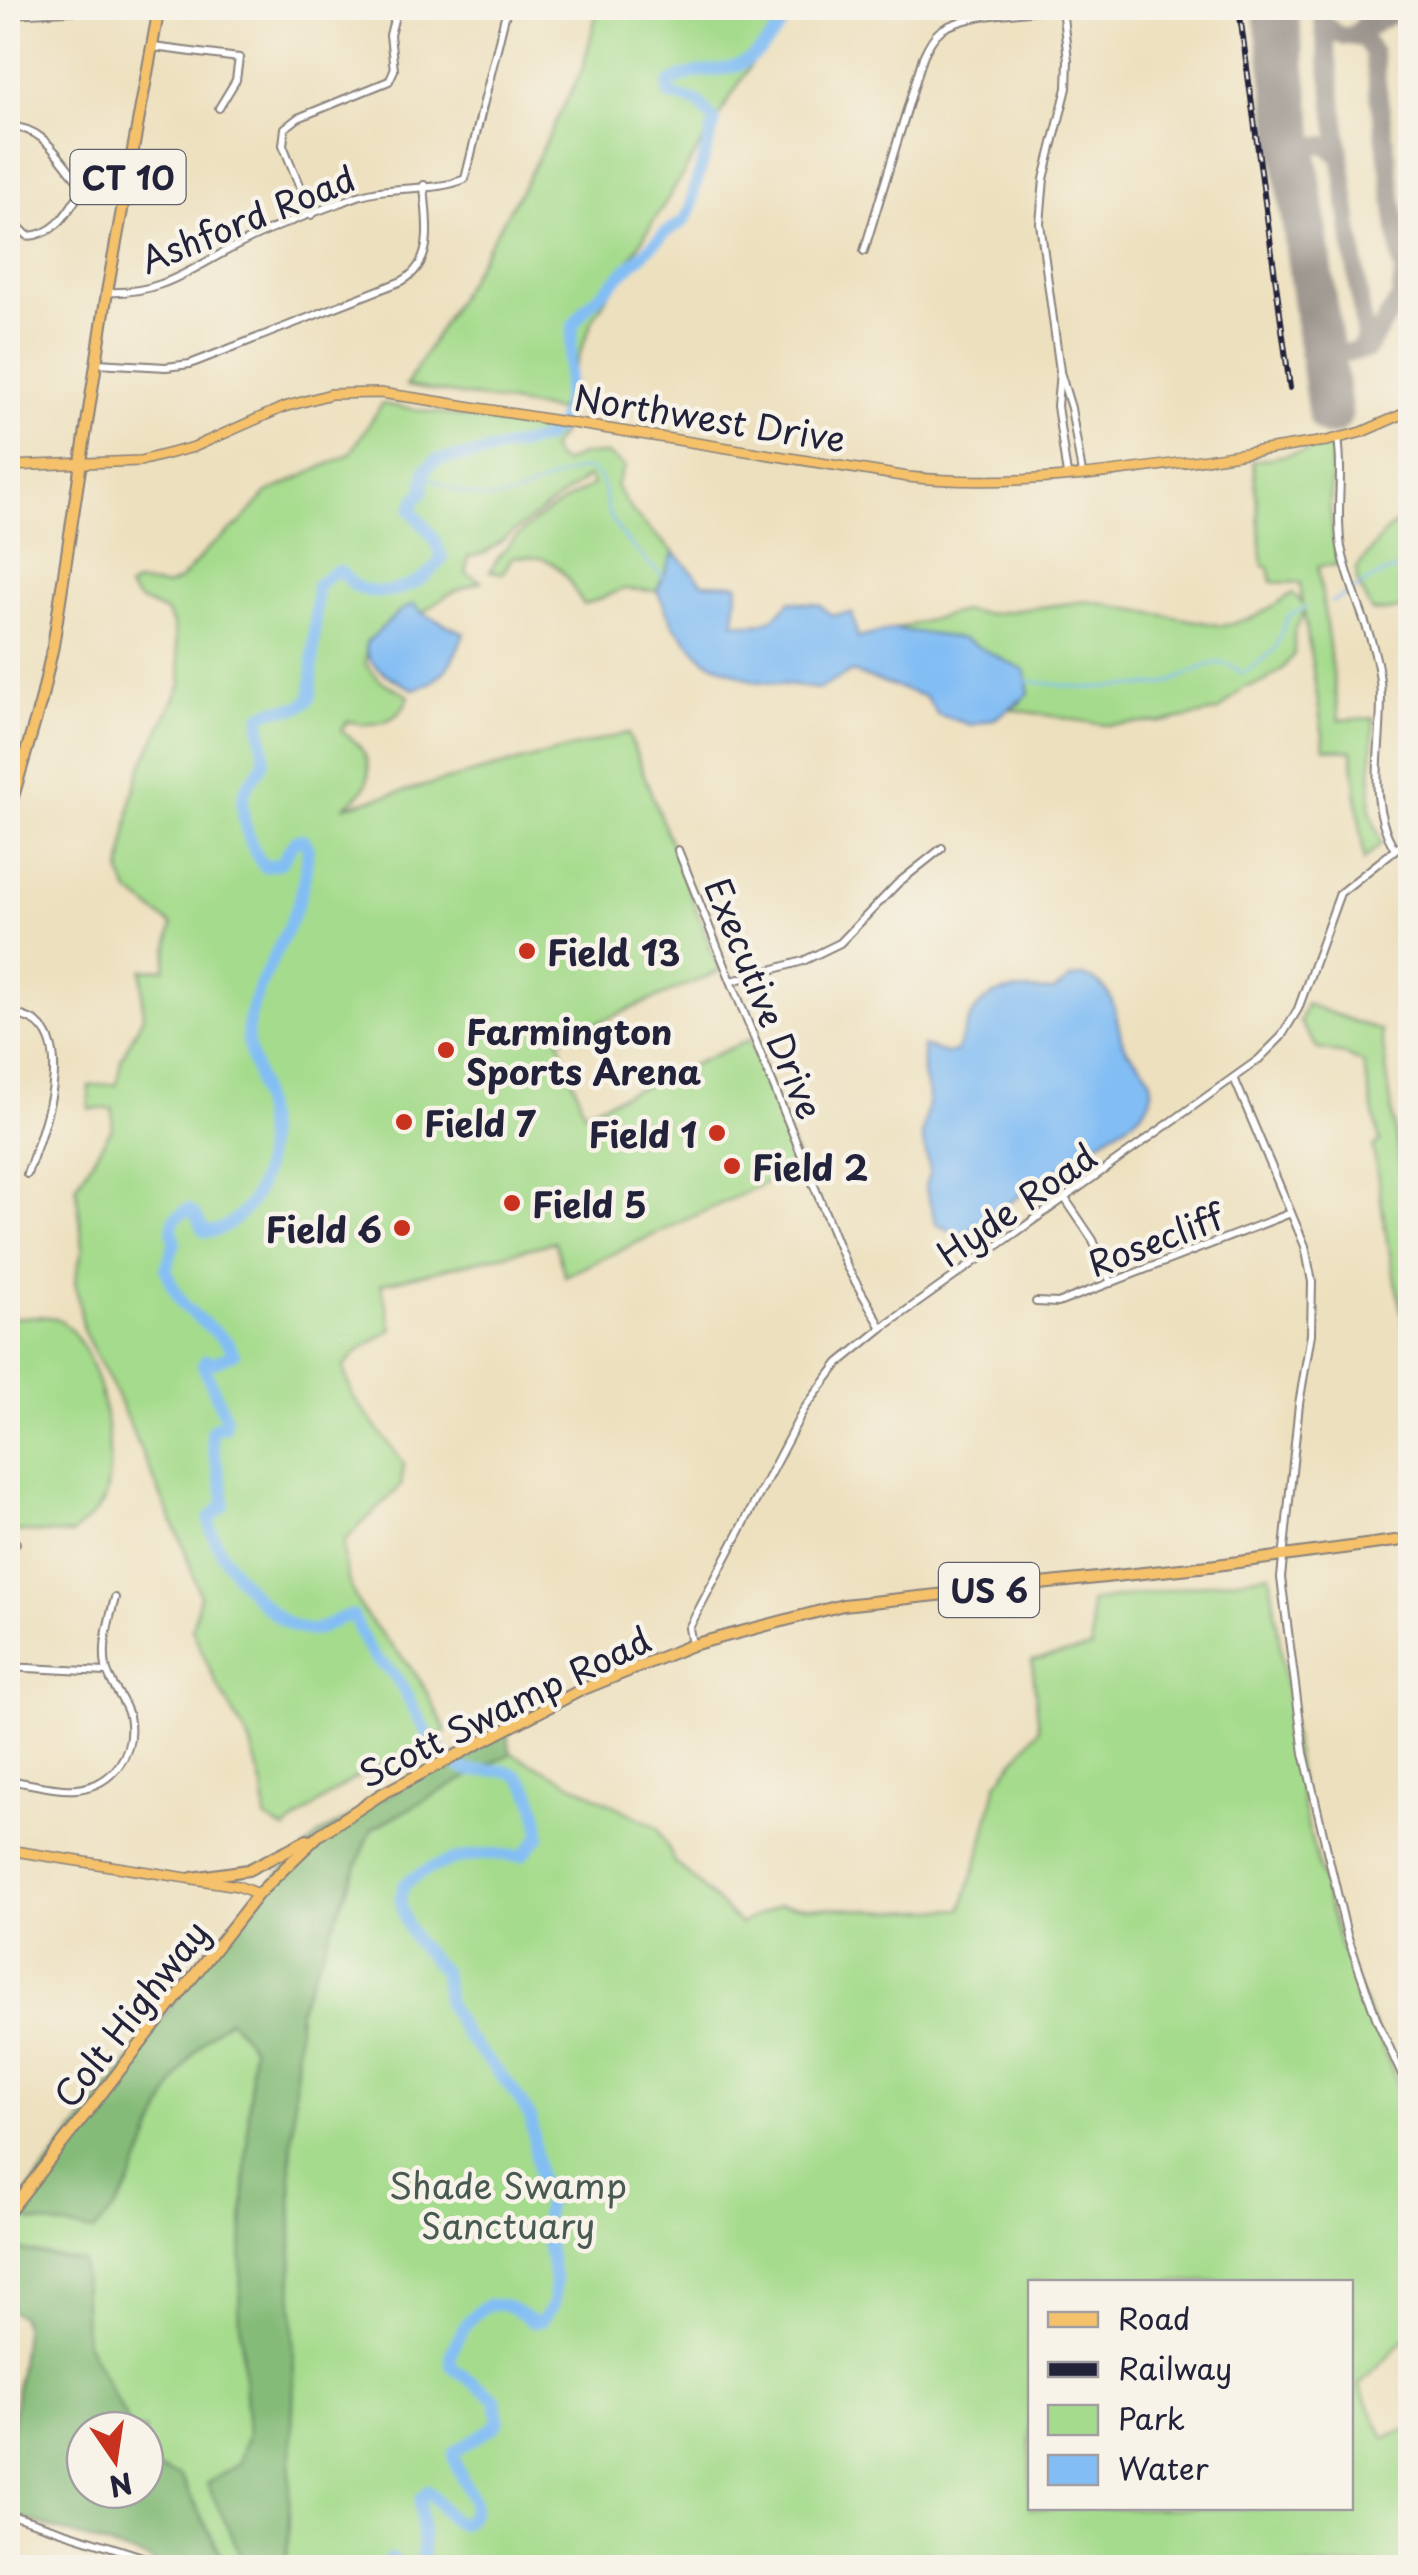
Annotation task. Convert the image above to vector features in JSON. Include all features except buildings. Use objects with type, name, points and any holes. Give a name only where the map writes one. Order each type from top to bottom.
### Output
[{"type":"highway","name":"CT 10","points":[[8,814],[44,691],[106,292],[159,8]]},
{"type":"highway","name":"Scott Swamp Road","points":[[258,1894],[293,1858],[338,1821],[581,1690],[692,1645],[844,1606],[1410,1540]]},
{"type":"highway","points":[[192,1878],[235,1874],[262,1866],[338,1821]]},
{"type":"highway","name":"Colt Highway","points":[[8,2213],[258,1894]]},
{"type":"main road","name":"Northwest Drive","points":[[8,466],[122,463],[174,453],[221,437],[300,401],[331,394],[363,393],[932,479],[1004,481],[1338,439],[1410,411]]},
{"type":"main road","points":[[8,1850],[238,1886],[258,1894]]},
{"type":"street","points":[[8,14],[128,8]]},
{"type":"street","points":[[311,215],[283,145],[285,128],[298,118],[389,81],[394,70],[390,35],[396,8]]},
{"type":"street","name":"Ashford Road","points":[[106,292],[132,292],[181,277],[235,246],[373,192],[465,179],[507,8]]},
{"type":"street","points":[[864,252],[923,57],[933,38],[960,22],[1060,8],[1068,60],[1066,88],[1040,209],[1042,250],[1060,371],[1072,408],[1082,474]]},
{"type":"street","points":[[152,46],[239,58],[236,80],[220,108]]},
{"type":"street","points":[[8,127],[20,126],[36,132],[84,187]]},
{"type":"street","points":[[8,216],[28,236],[45,235],[57,225],[84,187],[107,169],[131,159]]},
{"type":"street","points":[[96,363],[190,364],[402,281],[420,265],[426,251],[424,185]]},
{"type":"street","points":[[1060,371],[1057,406],[1067,476]]},
{"type":"street","points":[[1338,439],[1339,532],[1378,670],[1377,803],[1394,848]]},
{"type":"street","name":"Hyde Road","points":[[692,1645],[688,1628],[804,1409],[839,1363],[882,1328],[1265,1054],[1290,1024],[1304,994],[1340,893],[1410,838]]},
{"type":"street","points":[[732,981],[802,961],[840,943],[898,882],[942,848]]},
{"type":"street","name":"Executive Drive","points":[[678,850],[847,1267],[882,1328]]},
{"type":"street","points":[[8,1011],[34,1021],[52,1048],[54,1066],[48,1114],[27,1174]]},
{"type":"street","points":[[1234,1078],[1292,1214],[1311,1272],[1312,1327],[1281,1578],[1304,1754],[1320,1832],[1362,1978],[1410,2093]]},
{"type":"street","points":[[1066,1200],[1093,1240],[1111,1283]]},
{"type":"street","name":"Rosecliff","points":[[1036,1302],[1058,1303],[1292,1214]]},
{"type":"street","points":[[8,1780],[75,1790],[96,1784],[124,1760],[130,1740],[129,1716],[119,1690],[106,1672],[105,1647],[115,1598]]},
{"type":"street","points":[[8,1667],[106,1672]]},
{"type":"street","points":[[8,2514],[152,2560]]},
{"type":"green space","points":[[598,8],[786,8],[593,319],[558,411],[406,386],[524,185],[583,68]]},
{"type":"green space","points":[[382,404],[562,433],[550,449],[563,463],[581,455],[607,454],[625,467],[616,485],[627,504],[674,552],[657,591],[624,589],[584,605],[563,573],[549,561],[512,557],[503,573],[490,571],[522,532],[593,485],[588,477],[485,553],[468,557],[466,573],[481,581],[449,594],[422,613],[413,604],[400,611],[366,643],[366,665],[381,681],[409,696],[392,718],[376,724],[348,721],[341,731],[361,749],[369,769],[363,789],[343,807],[628,733],[720,971],[559,1039],[584,1112],[749,1040],[800,1167],[565,1276],[555,1242],[381,1284],[392,1329],[357,1352],[343,1367],[353,1397],[404,1463],[401,1486],[344,1541],[345,1565],[358,1602],[421,1682],[446,1731],[357,1777],[285,1830],[266,1819],[263,1788],[250,1742],[215,1681],[192,1629],[200,1596],[185,1550],[112,1385],[84,1332],[75,1281],[83,1247],[76,1186],[112,1128],[113,1109],[89,1109],[89,1086],[117,1084],[121,1060],[143,1016],[142,970],[165,969],[172,925],[129,892],[121,873],[132,798],[141,768],[182,683],[173,624],[166,612],[139,600],[128,589],[136,583],[166,586],[180,580],[267,493],[350,454]]},
{"type":"green space","points":[[1329,447],[1330,509],[1338,565],[1318,566],[1339,720],[1374,718],[1370,809],[1381,844],[1364,860],[1352,751],[1325,748],[1304,612],[1294,632],[1294,654],[1283,668],[1264,682],[1243,688],[1219,711],[1165,722],[1105,725],[1010,709],[1021,702],[895,629],[962,611],[988,614],[1087,601],[1223,626],[1255,617],[1293,593],[1302,603],[1300,583],[1272,582],[1269,567],[1263,566],[1253,461]]},
{"type":"green space","points":[[1410,518],[1410,609],[1371,611],[1357,581],[1357,568],[1387,531]]},
{"type":"green space","points":[[1306,1004],[1381,1031],[1410,1241],[1410,1354],[1387,1240],[1373,1147],[1380,1142],[1363,1063],[1318,1049],[1300,1022]]},
{"type":"green space","points":[[8,1318],[60,1321],[74,1334],[96,1377],[107,1431],[108,1481],[102,1504],[73,1534],[8,1531]]},
{"type":"green space","name":"Shade Swamp Sanctuary","points":[[1270,1574],[1303,1808],[1338,1940],[1410,2113],[1410,2334],[1359,2385],[1384,2438],[1410,2427],[1410,2567],[179,2567],[154,2510],[165,2510],[165,2410],[95,2410],[52,2257],[8,2248],[8,2217],[57,2221],[372,1829],[511,1753],[657,1827],[675,1862],[740,1924],[779,1905],[891,1911],[962,1909],[997,1783],[1039,1729],[1032,1661],[1092,1648],[1090,1602]]},
{"type":"green space","points":[[506,1728],[511,1753],[372,1829],[299,2008],[291,2162],[294,2381],[287,2567],[247,2567],[207,2484],[239,2463],[248,2434],[239,2308],[252,2047],[229,2019],[209,2036],[178,2077],[124,2196],[94,2232],[8,2217],[258,1894],[319,1835]]},
{"type":"green space","points":[[8,2248],[83,2262],[85,2340],[122,2410],[65,2410],[65,2510],[165,2510],[165,2471],[180,2476],[228,2567],[159,2567],[151,2560],[8,2514],[8,2463],[24,2330],[20,2315],[8,2310]]},
{"type":"water","points":[[674,552],[703,583],[738,584],[734,622],[766,622],[790,601],[820,605],[831,615],[852,613],[858,638],[895,629],[963,639],[1025,671],[1029,694],[996,718],[971,725],[937,714],[926,697],[851,672],[819,689],[754,681],[705,660],[674,626],[657,591]]},
{"type":"water","points":[[414,604],[422,613],[464,633],[440,676],[413,689],[375,665],[366,651],[366,643],[400,611]]},
{"type":"water","points":[[1083,976],[1108,993],[1124,1045],[1151,1081],[1150,1100],[1130,1122],[961,1236],[936,1224],[925,1186],[930,1171],[922,1136],[929,1097],[923,1075],[923,1046],[956,1052],[970,1018],[990,998],[1010,991],[1054,991],[1070,979]]},
{"type":"waterway","points":[[420,2568],[421,2498],[428,2491],[461,2524],[470,2516],[473,2499],[454,2452],[499,2420],[496,2400],[451,2366],[454,2347],[475,2314],[492,2305],[510,2308],[532,2322],[541,2321],[553,2306],[555,2280],[544,2228],[548,2195],[538,2174],[531,2118],[511,2087],[466,2036],[448,2005],[443,1971],[416,1942],[400,1900],[404,1885],[444,1863],[478,1855],[523,1855],[540,1836],[537,1813],[529,1791],[514,1773],[467,1770],[439,1749],[397,1679],[370,1651],[353,1616],[317,1629],[302,1629],[273,1613],[230,1566],[209,1519],[224,1505],[212,1430],[217,1426],[224,1428],[226,1418],[203,1365],[206,1360],[212,1363],[234,1354],[228,1343],[184,1306],[166,1269],[175,1242],[174,1219],[188,1209],[204,1231],[222,1228],[250,1204],[263,1171],[264,1114],[247,1034],[256,996],[299,899],[308,846],[303,839],[295,840],[281,863],[265,867],[247,830],[243,799],[263,762],[261,716],[301,706],[311,696],[317,586],[339,571],[369,591],[393,591],[416,582],[442,558],[434,538],[411,510],[423,492],[425,470],[436,460],[544,439],[559,425],[565,410],[573,325],[666,232],[684,221],[691,208],[715,122],[698,102],[669,95],[669,84],[692,73],[742,63],[768,42],[796,8]]},
{"type":"waterway","points":[[424,474],[463,493],[494,499],[514,496],[563,474],[592,471],[600,479],[609,513],[619,531],[664,578]]},
{"type":"waterway","points":[[1332,602],[1379,576],[1410,568]]},
{"type":"waterway","points":[[1026,681],[1087,688],[1159,685],[1221,663],[1243,674],[1274,651],[1288,616],[1306,607]]},
{"type":"waterway","points":[[383,2568],[391,2559],[403,2568]]},
{"type":"taxiway","points":[[1321,8],[1365,339],[1358,351],[1322,356]]},
{"type":"taxiway","points":[[1344,37],[1362,27],[1367,8]]},
{"type":"taxiway","points":[[1358,34],[1397,8]]},
{"type":"taxiway","points":[[1322,20],[1336,34],[1364,39],[1373,52],[1403,274],[1400,298],[1364,350]]},
{"type":"taxiway","points":[[1291,128],[1302,141],[1314,144]]},
{"type":"taxiway","points":[[1297,169],[1299,157],[1312,145],[1327,145],[1340,157]]},
{"type":"runway","points":[[1275,8],[1330,413]]},
{"type":"railway","points":[[1239,8],[1290,388]]},
{"type":"place","name":"Field 13","points":[[527,951]]},
{"type":"place","name":"Farmington Sports Arena","points":[[446,1050]]},
{"type":"place","name":"Field 7","points":[[404,1122]]},
{"type":"place","name":"Field 1","points":[[717,1133]]},
{"type":"place","name":"Field 2","points":[[732,1166]]},
{"type":"place","name":"Field 5","points":[[512,1203]]},
{"type":"place","name":"Field 6","points":[[402,1228]]}]
